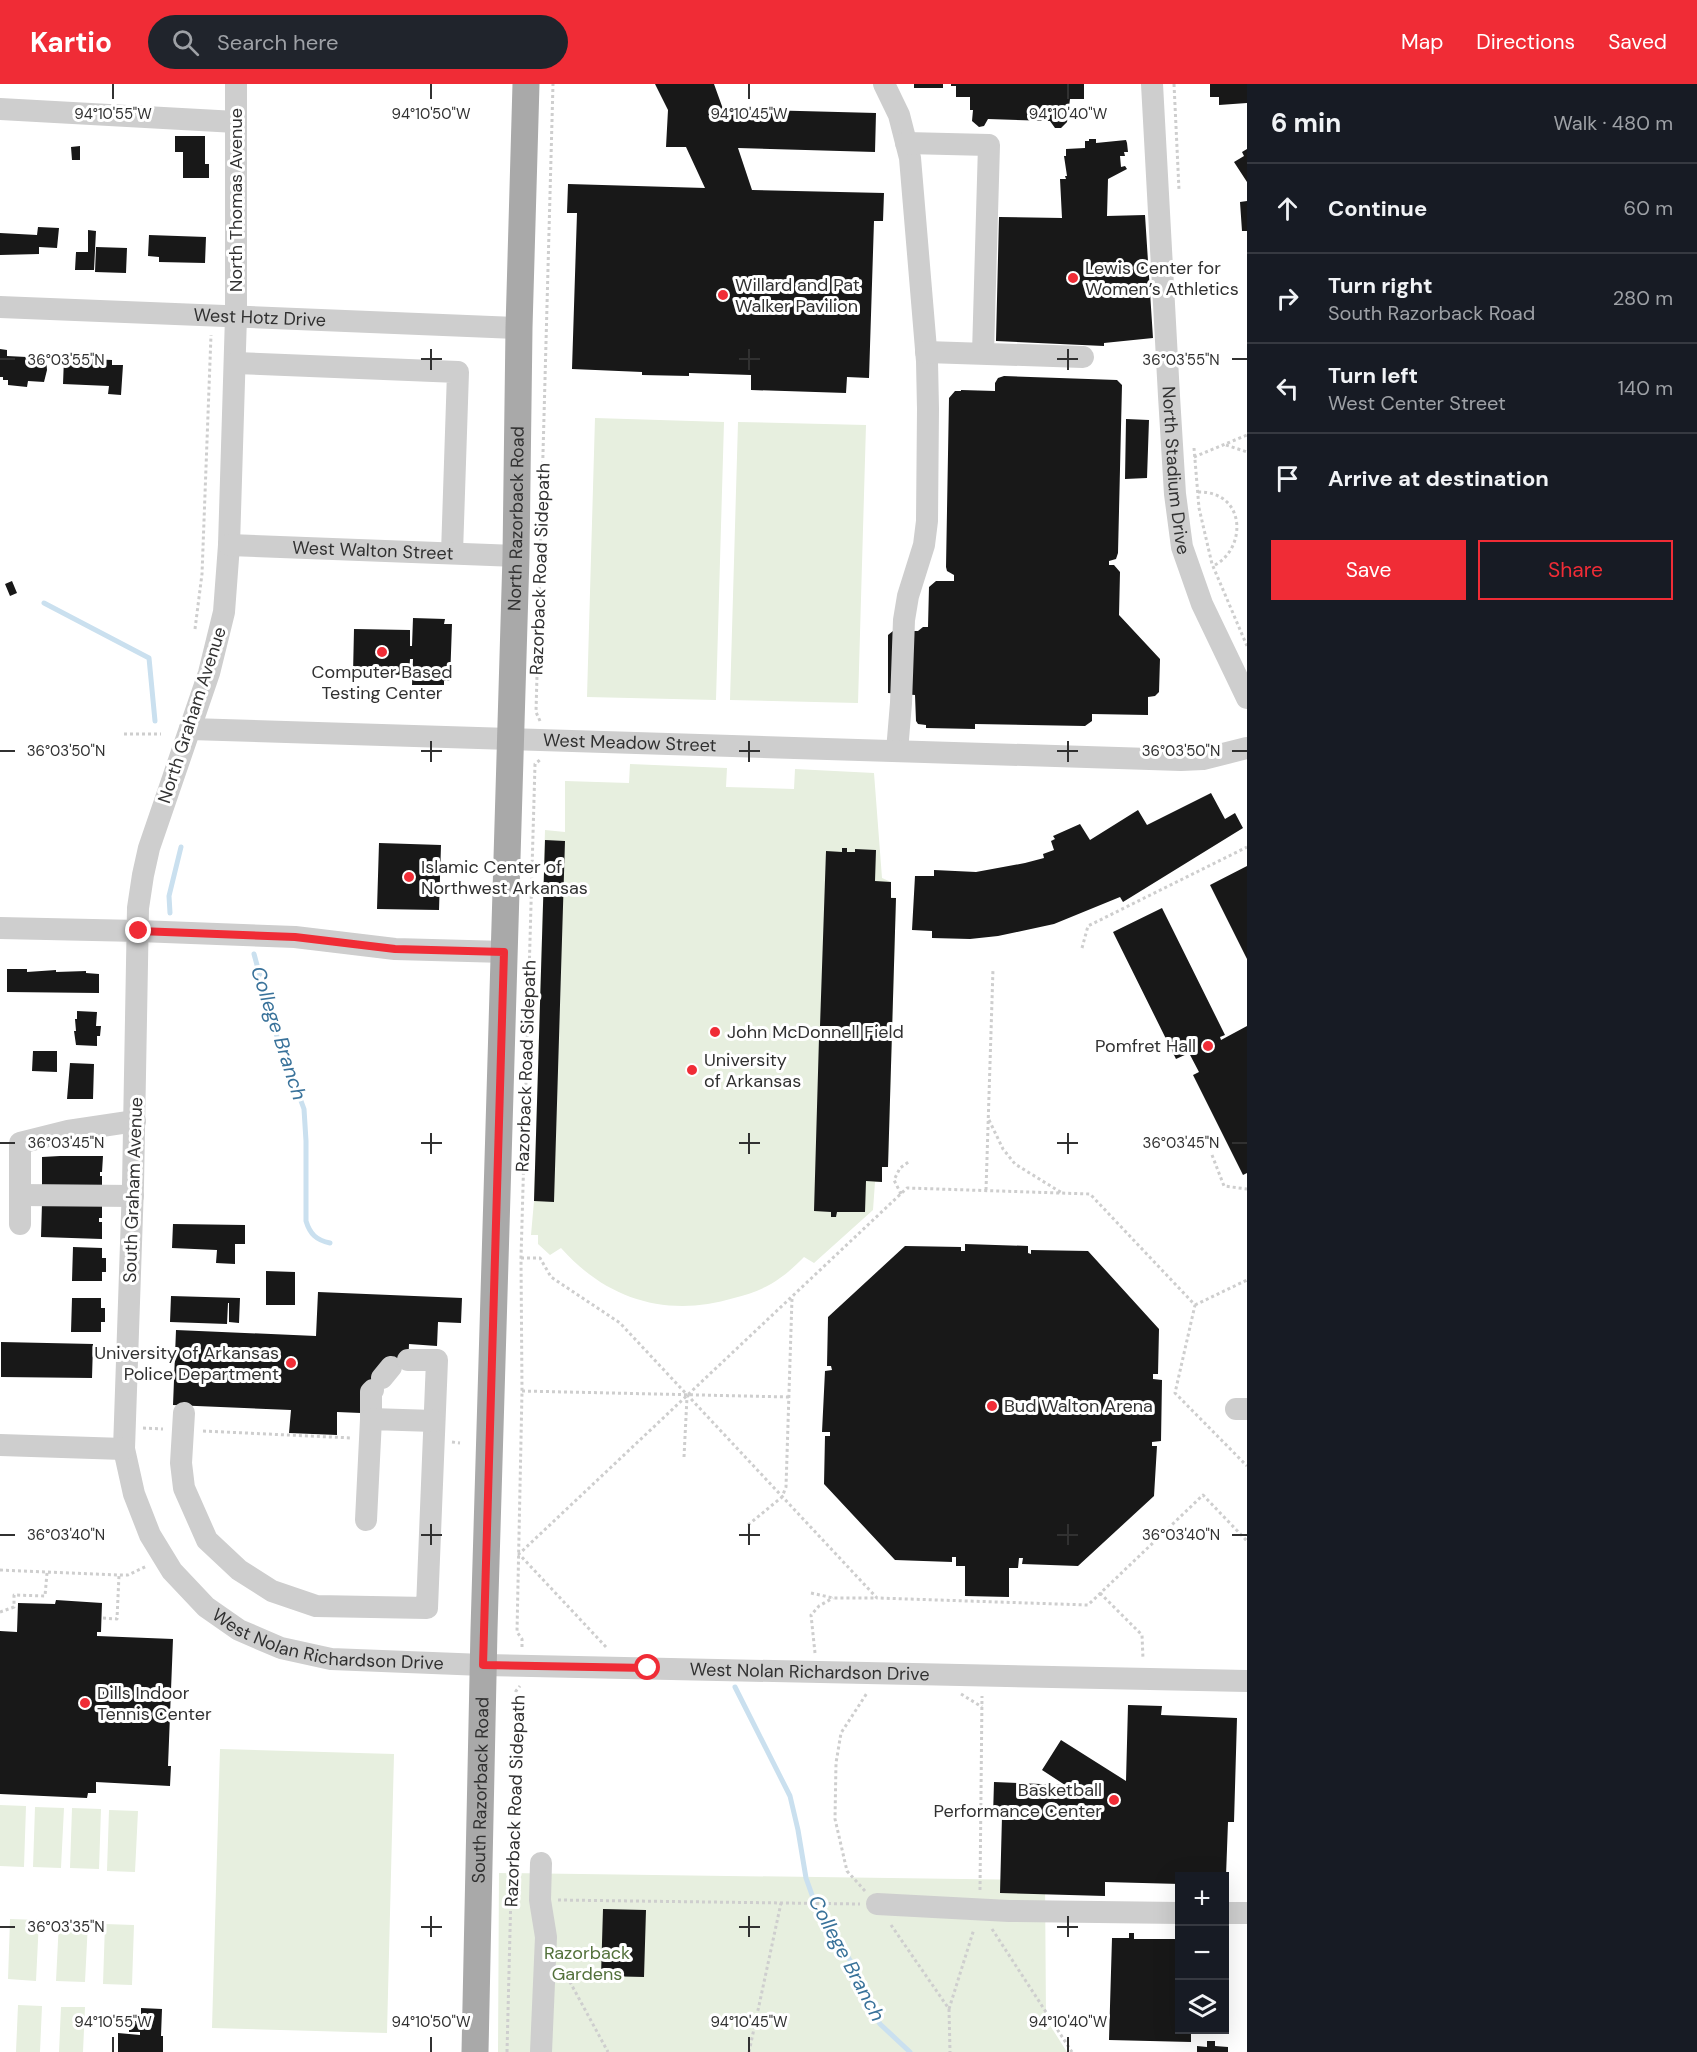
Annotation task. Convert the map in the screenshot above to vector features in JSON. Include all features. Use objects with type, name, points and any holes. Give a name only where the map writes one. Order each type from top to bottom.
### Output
[{"type":"main road","name":"North Razorback Road","points":[[504,952],[516,556],[519,328],[526,84]]},
{"type":"main road","name":"South Razorback Road","points":[[475,2052],[483,1665],[504,952]]},
{"type":"street","name":"North Thomas Avenue","points":[[236,84],[236,316]]},
{"type":"street","points":[[884,84],[898,115],[910,158],[926,352],[928,410],[927,521],[924,545],[905,612],[897,751]]},
{"type":"street","name":"North Stadium Drive","points":[[1152,84],[1175,494],[1182,547],[1202,604],[1247,698]]},
{"type":"street","points":[[0,109],[236,122]]},
{"type":"street","points":[[906,142],[989,144],[983,353]]},
{"type":"street","name":"West Hotz Drive","points":[[0,306],[519,328]]},
{"type":"street","name":"North Graham Avenue","points":[[139,931],[138,908],[142,875],[149,848],[218,643],[224,612],[229,545],[236,316]]},
{"type":"street","points":[[926,352],[1083,357]]},
{"type":"street","points":[[235,363],[458,372],[452,553]]},
{"type":"street","name":"West Walton Street","points":[[229,545],[516,556]]},
{"type":"street","name":"West Meadow Street","points":[[190,729],[1181,760],[1203,759],[1247,748]]},
{"type":"street","points":[[0,928],[295,937],[395,949],[504,952]]},
{"type":"street","name":"South Graham Avenue","points":[[124,1449],[139,931]]},
{"type":"street","points":[[20,1224],[20,1143],[68,1131],[135,1121]]},
{"type":"street","points":[[20,1195],[133,1196]]},
{"type":"street","points":[[183,1421],[181,1463],[184,1488],[207,1540],[238,1570],[272,1592],[316,1606],[427,1608],[437,1359],[389,1374],[371,1392],[366,1520]]},
{"type":"street","points":[[371,1429],[433,1431]]},
{"type":"street","points":[[0,1445],[124,1449]]},
{"type":"street","name":"West Nolan Richardson Drive","points":[[124,1449],[134,1494],[150,1535],[172,1571],[206,1607],[239,1630],[281,1648],[331,1659],[521,1666],[1247,1681]]},
{"type":"street","points":[[541,1863],[540,1900],[546,1937],[541,2052]]},
{"type":"street","points":[[877,1904],[980,1910],[1175,1913]]},
{"type":"street","points":[[1229,1913],[1247,1913]]},
{"type":"path","name":"Razorback Road Sidepath","points":[[507,2052],[516,1691],[521,1684],[522,1639],[517,1632],[522,1391],[520,1258],[534,764],[542,759],[544,725],[538,720],[536,712],[553,84]]},
{"type":"path","points":[[1174,84],[1179,193]]},
{"type":"path","points":[[195,629],[202,564],[212,330]]},
{"type":"path","points":[[1194,457],[1247,435]]},
{"type":"path","points":[[1225,444],[1247,452]]},
{"type":"path","points":[[1193,446],[1204,534],[1213,566],[1247,646]]},
{"type":"path","points":[[1198,492],[1211,492],[1224,497],[1236,506],[1240,514]]},
{"type":"path","points":[[1213,566],[1230,558],[1238,548]]},
{"type":"path","points":[[124,734],[161,734]]},
{"type":"path","points":[[1082,948],[1089,926],[1247,847]]},
{"type":"path","points":[[986,1191],[993,969]]},
{"type":"path","points":[[988,1118],[1003,1149],[1015,1164],[1063,1193]]},
{"type":"path","points":[[1212,1155],[1224,1186],[1247,1189]]},
{"type":"path","points":[[901,1194],[894,1180],[900,1168],[910,1161]]},
{"type":"path","points":[[607,1649],[519,1554],[907,1188],[1090,1194],[1196,1305]]},
{"type":"path","points":[[520,1258],[540,1258],[551,1277],[620,1323],[878,1599]]},
{"type":"path","points":[[1196,1305],[1247,1280]]},
{"type":"path","points":[[748,1525],[782,1497],[786,1487],[792,1297]]},
{"type":"path","points":[[1196,1305],[1175,1393],[1247,1466]]},
{"type":"path","points":[[522,1391],[789,1397]]},
{"type":"path","points":[[684,1457],[687,1395]]},
{"type":"path","points":[[138,1428],[183,1421],[371,1429]]},
{"type":"path","points":[[433,1431],[460,1443]]},
{"type":"path","points":[[812,1593],[834,1598],[1088,1605],[1203,1495],[1247,1541]]},
{"type":"path","points":[[0,1570],[128,1575],[149,1566]]},
{"type":"path","points":[[0,1612],[14,1607],[14,1595],[45,1596],[47,1573]]},
{"type":"path","points":[[103,1618],[117,1619],[119,1575]]},
{"type":"path","points":[[1100,1593],[1142,1635],[1143,1661]]},
{"type":"path","points":[[815,1655],[812,1615],[819,1606],[834,1598]]},
{"type":"path","points":[[880,1673],[841,1733],[836,1763],[835,1820],[847,1871],[877,1904],[949,2009]]},
{"type":"path","points":[[950,2052],[949,2009],[980,1910],[983,1676]]},
{"type":"path","points":[[955,1691],[982,1707]]},
{"type":"path","points":[[511,1898],[877,1904]]},
{"type":"path","points":[[749,2052],[781,1903]]},
{"type":"path","points":[[980,1910],[1072,2052]]},
{"type":"path","points":[[563,1969],[608,2052]]},
{"type":"green space","points":[[595,418],[724,422],[716,700],[587,697]]},
{"type":"green space","points":[[738,422],[866,425],[858,703],[730,700]]},
{"type":"green space","name":"John McDonnell Field","points":[[630,764],[727,768],[726,787],[794,789],[795,769],[874,773],[882,878],[891,882],[891,897],[896,898],[888,1167],[882,1167],[882,1182],[875,1182],[873,1210],[814,1263],[804,1257],[783,1276],[764,1288],[710,1304],[662,1305],[619,1292],[598,1281],[561,1248],[550,1255],[538,1244],[538,1235],[531,1235],[534,1201],[545,830],[565,832],[565,781],[629,783]]},
{"type":"green space","points":[[220,1749],[394,1754],[387,2033],[212,2028]]},
{"type":"green space","points":[[0,1805],[26,1806],[24,1867],[0,1866]]},
{"type":"green space","points":[[35,1807],[64,1808],[61,1868],[33,1867]]},
{"type":"green space","points":[[72,1808],[101,1809],[99,1869],[70,1868]]},
{"type":"green space","points":[[109,1810],[138,1811],[135,1872],[107,1871]]},
{"type":"green space","name":"Razorback Gardens","points":[[499,1873],[1045,1880],[1046,2019],[1067,2052],[498,2052]]},
{"type":"green space","points":[[10,1919],[39,1920],[36,1981],[8,1979]]},
{"type":"green space","points":[[59,1921],[88,1922],[85,1982],[56,1981]]},
{"type":"green space","points":[[105,1924],[134,1925],[132,1985],[103,1984]]},
{"type":"green space","points":[[18,2005],[42,2006],[40,2052],[16,2052]]},
{"type":"green space","points":[[61,2007],[85,2007],[83,2052],[59,2052]]},
{"type":"building","name":"Willard and Pat Walker Pavilion","points":[[655,84],[714,84],[723,109],[876,113],[875,152],[738,148],[752,190],[884,193],[883,221],[874,221],[869,378],[847,377],[846,393],[751,390],[751,375],[689,373],[689,376],[642,375],[642,372],[572,369],[577,213],[567,213],[568,184],[705,188],[686,147],[666,147],[668,110]]},
{"type":"building","points":[[914,84],[943,84],[943,88],[914,88]]},
{"type":"building","points":[[951,84],[1084,84],[1084,99],[1070,99],[1067,122],[1061,128],[1055,128],[1050,121],[988,119],[984,126],[979,127],[972,121],[973,110],[970,110],[970,97],[956,97],[956,86],[951,86]]},
{"type":"building","points":[[1210,84],[1247,84],[1247,103],[1219,105],[1219,97],[1210,97]]},
{"type":"building","points":[[175,136],[205,136],[205,164],[209,164],[209,178],[183,178],[183,152],[175,152]]},
{"type":"building","name":"Lewis Center for Women’s Athletics","points":[[1096,139],[1096,143],[1126,140],[1127,143],[1128,152],[1124,152],[1125,156],[1120,156],[1121,167],[1125,166],[1127,169],[1108,179],[1107,216],[1145,215],[1153,338],[1104,343],[1104,346],[996,341],[999,217],[1062,218],[1060,179],[1066,179],[1065,176],[1067,176],[1064,156],[1066,156],[1066,149],[1085,148],[1085,141]]},
{"type":"building","points":[[80,146],[80,160],[72,160],[71,147]]},
{"type":"building","points":[[1247,149],[1247,182],[1234,162],[1244,156],[1242,152]]},
{"type":"building","points":[[1247,201],[1247,231],[1242,231],[1240,202]]},
{"type":"building","points":[[38,227],[59,228],[57,248],[39,247],[39,254],[0,255],[0,233],[37,235]]},
{"type":"building","points":[[88,230],[96,231],[94,270],[75,270],[76,252],[88,252]]},
{"type":"building","points":[[149,235],[206,237],[205,263],[159,262],[159,257],[148,256]]},
{"type":"building","points":[[96,247],[127,248],[126,273],[95,272]]},
{"type":"building","points":[[0,349],[7,350],[7,356],[46,358],[47,370],[44,382],[28,381],[27,387],[8,385],[8,380],[0,377]]},
{"type":"building","points":[[64,358],[112,360],[112,365],[123,365],[121,395],[108,394],[109,386],[63,384]]},
{"type":"building","points":[[1004,376],[1117,380],[1122,385],[1118,553],[1116,559],[1109,561],[1109,565],[1114,565],[1120,572],[1119,615],[1160,659],[1159,692],[1155,696],[1148,697],[1148,715],[1092,714],[1092,721],[1085,726],[975,724],[975,729],[926,728],[926,725],[918,724],[916,721],[915,695],[888,693],[888,635],[893,631],[918,631],[923,627],[928,627],[929,587],[936,581],[954,581],[954,575],[947,571],[946,567],[949,398],[955,391],[961,390],[995,391],[998,378]]},
{"type":"building","points":[[1126,419],[1149,420],[1147,478],[1125,479]]},
{"type":"building","points":[[12,581],[17,593],[10,596],[5,584]]},
{"type":"building","points":[[413,618],[445,619],[444,624],[452,624],[450,681],[444,681],[444,685],[412,685],[413,659],[410,659],[409,675],[370,674],[370,681],[366,680],[366,674],[353,674],[354,629],[410,630],[410,646],[412,646]]},
{"type":"building","points":[[1211,793],[1225,819],[1235,813],[1243,828],[1123,902],[1120,897],[1054,924],[998,936],[970,939],[932,938],[932,931],[912,930],[915,876],[934,876],[934,870],[976,872],[1044,858],[1043,854],[1054,850],[1051,841],[1055,839],[1053,836],[1080,824],[1090,840],[1138,810],[1147,825]]},
{"type":"building","points":[[545,840],[565,841],[554,1202],[534,1201]]},
{"type":"building","name":"Islamic Center of Northwest Arkansas","points":[[379,843],[441,845],[439,910],[377,909]]},
{"type":"building","points":[[842,848],[847,848],[847,852],[855,852],[855,849],[876,850],[875,881],[891,882],[891,898],[896,898],[888,1167],[882,1167],[882,1182],[866,1181],[865,1212],[837,1212],[836,1217],[831,1217],[831,1212],[814,1211],[819,1038],[831,1038],[832,1026],[820,1026],[826,851],[842,852]]},
{"type":"building","points":[[1247,866],[1247,959],[1210,885]]},
{"type":"building","name":"Pomfret Hall","points":[[1162,908],[1225,1035],[1220,1037],[1221,1040],[1247,1026],[1247,1173],[1243,1175],[1193,1075],[1199,1072],[1189,1053],[1176,1059],[1113,932]]},
{"type":"building","points":[[7,969],[27,969],[27,972],[86,971],[86,973],[99,974],[99,993],[7,992]]},
{"type":"building","points":[[77,1011],[97,1012],[96,1026],[101,1026],[100,1036],[97,1036],[97,1046],[76,1045],[74,1031],[76,1031]]},
{"type":"building","points":[[33,1051],[57,1051],[57,1072],[32,1071]]},
{"type":"building","points":[[70,1063],[94,1064],[93,1099],[67,1099]]},
{"type":"building","points":[[103,1156],[102,1172],[100,1172],[102,1193],[42,1191],[42,1157]]},
{"type":"building","points":[[102,1202],[102,1218],[99,1218],[99,1222],[102,1222],[102,1239],[41,1237],[42,1203]]},
{"type":"building","points":[[173,1224],[245,1225],[245,1244],[235,1244],[235,1264],[216,1263],[217,1250],[172,1248]]},
{"type":"building","name":"Bud Walton Arena","points":[[965,1244],[1028,1246],[1028,1253],[1031,1254],[1031,1250],[1088,1251],[1159,1329],[1158,1374],[1153,1374],[1153,1379],[1162,1380],[1161,1441],[1152,1442],[1152,1446],[1157,1446],[1154,1496],[1078,1566],[1022,1564],[1023,1558],[1019,1558],[1018,1568],[1009,1568],[1009,1597],[965,1596],[965,1566],[956,1566],[956,1557],[952,1557],[952,1562],[895,1560],[824,1484],[825,1436],[830,1436],[830,1432],[822,1432],[825,1371],[832,1370],[831,1366],[827,1366],[828,1317],[905,1246],[961,1247],[961,1251],[965,1251]]},
{"type":"building","points":[[73,1247],[102,1248],[102,1258],[106,1258],[106,1272],[102,1272],[102,1281],[72,1281]]},
{"type":"building","points":[[266,1271],[295,1272],[295,1305],[266,1305]]},
{"type":"building","name":"University of Arkansas Police Department","points":[[318,1292],[462,1298],[461,1323],[438,1322],[437,1346],[409,1344],[408,1368],[383,1367],[361,1413],[337,1412],[337,1435],[289,1433],[291,1410],[173,1405],[176,1330],[316,1336]]},
{"type":"building","points":[[171,1296],[240,1298],[239,1323],[229,1322],[229,1303],[227,1324],[170,1322]]},
{"type":"building","points":[[72,1298],[101,1298],[101,1308],[105,1308],[105,1322],[101,1322],[101,1332],[71,1332]]},
{"type":"building","points":[[1,1342],[93,1344],[92,1378],[1,1377]]},
{"type":"building","points":[[157,1350],[172,1350],[172,1357],[157,1357]]},
{"type":"building","name":"Dills Indoor Tennis Center","points":[[56,1600],[102,1603],[101,1632],[97,1632],[97,1636],[173,1639],[168,1766],[171,1766],[170,1786],[96,1782],[96,1793],[88,1793],[87,1798],[0,1794],[0,1631],[17,1632],[18,1603],[55,1604]]},
{"type":"building","name":"Basketball Performance Center","points":[[1128,1705],[1162,1706],[1161,1715],[1237,1718],[1234,1822],[1228,1822],[1226,1872],[1175,1872],[1175,1884],[1105,1882],[1105,1896],[1000,1893],[1002,1816],[993,1816],[994,1782],[1065,1785],[1042,1770],[1061,1740],[1126,1781]]},
{"type":"building","points":[[603,1909],[646,1910],[644,1977],[601,1976]]},
{"type":"building","points":[[1129,1933],[1134,1933],[1134,1939],[1175,1939],[1175,2034],[1191,2034],[1191,2042],[1109,2040],[1112,1938],[1129,1938]]},
{"type":"building","points":[[141,2008],[162,2009],[163,2052],[118,2052],[118,2033],[140,2035],[140,2032],[129,2032],[129,2016],[141,2017]]},
{"type":"building","points":[[1207,2041],[1215,2041],[1215,2046],[1228,2047],[1228,2052],[1197,2052],[1197,2046],[1207,2047]]},
{"type":"waterway","name":"College Branch","points":[[44,603],[149,658],[155,721]]},
{"type":"waterway","name":"College Branch","points":[[170,913],[169,896],[181,847]]},
{"type":"waterway","name":"College Branch","points":[[254,954],[275,1031],[304,1109],[306,1221],[314,1236],[330,1243]]},
{"type":"waterway","name":"College Branch","points":[[735,1687],[790,1796],[806,1878],[817,1909],[857,1971],[868,2004],[880,2024],[910,2052]]},
{"type":"place","name":"Lewis Center for Women’s Athletics","points":[[1073,278]]},
{"type":"place","name":"Willard and Pat Walker Pavilion","points":[[723,295]]},
{"type":"place","name":"Computer Based Testing Center","points":[[382,652]]},
{"type":"place","name":"Islamic Center of Northwest Arkansas","points":[[409,877]]},
{"type":"place","name":"John McDonnell Field","points":[[715,1032]]},
{"type":"place","name":"Pomfret Hall","points":[[1208,1046]]},
{"type":"place","name":"University of Arkansas","points":[[692,1070]]},
{"type":"place","name":"University of Arkansas Police Department","points":[[291,1363]]},
{"type":"place","name":"Bud Walton Arena","points":[[992,1406]]},
{"type":"place","name":"Dills Indoor Tennis Center","points":[[85,1703]]},
{"type":"place","name":"Basketball Performance Center","points":[[1114,1800]]},
{"type":"route","points":[[139,931],[295,937],[395,949],[504,952],[483,1665],[648,1668]]}]
